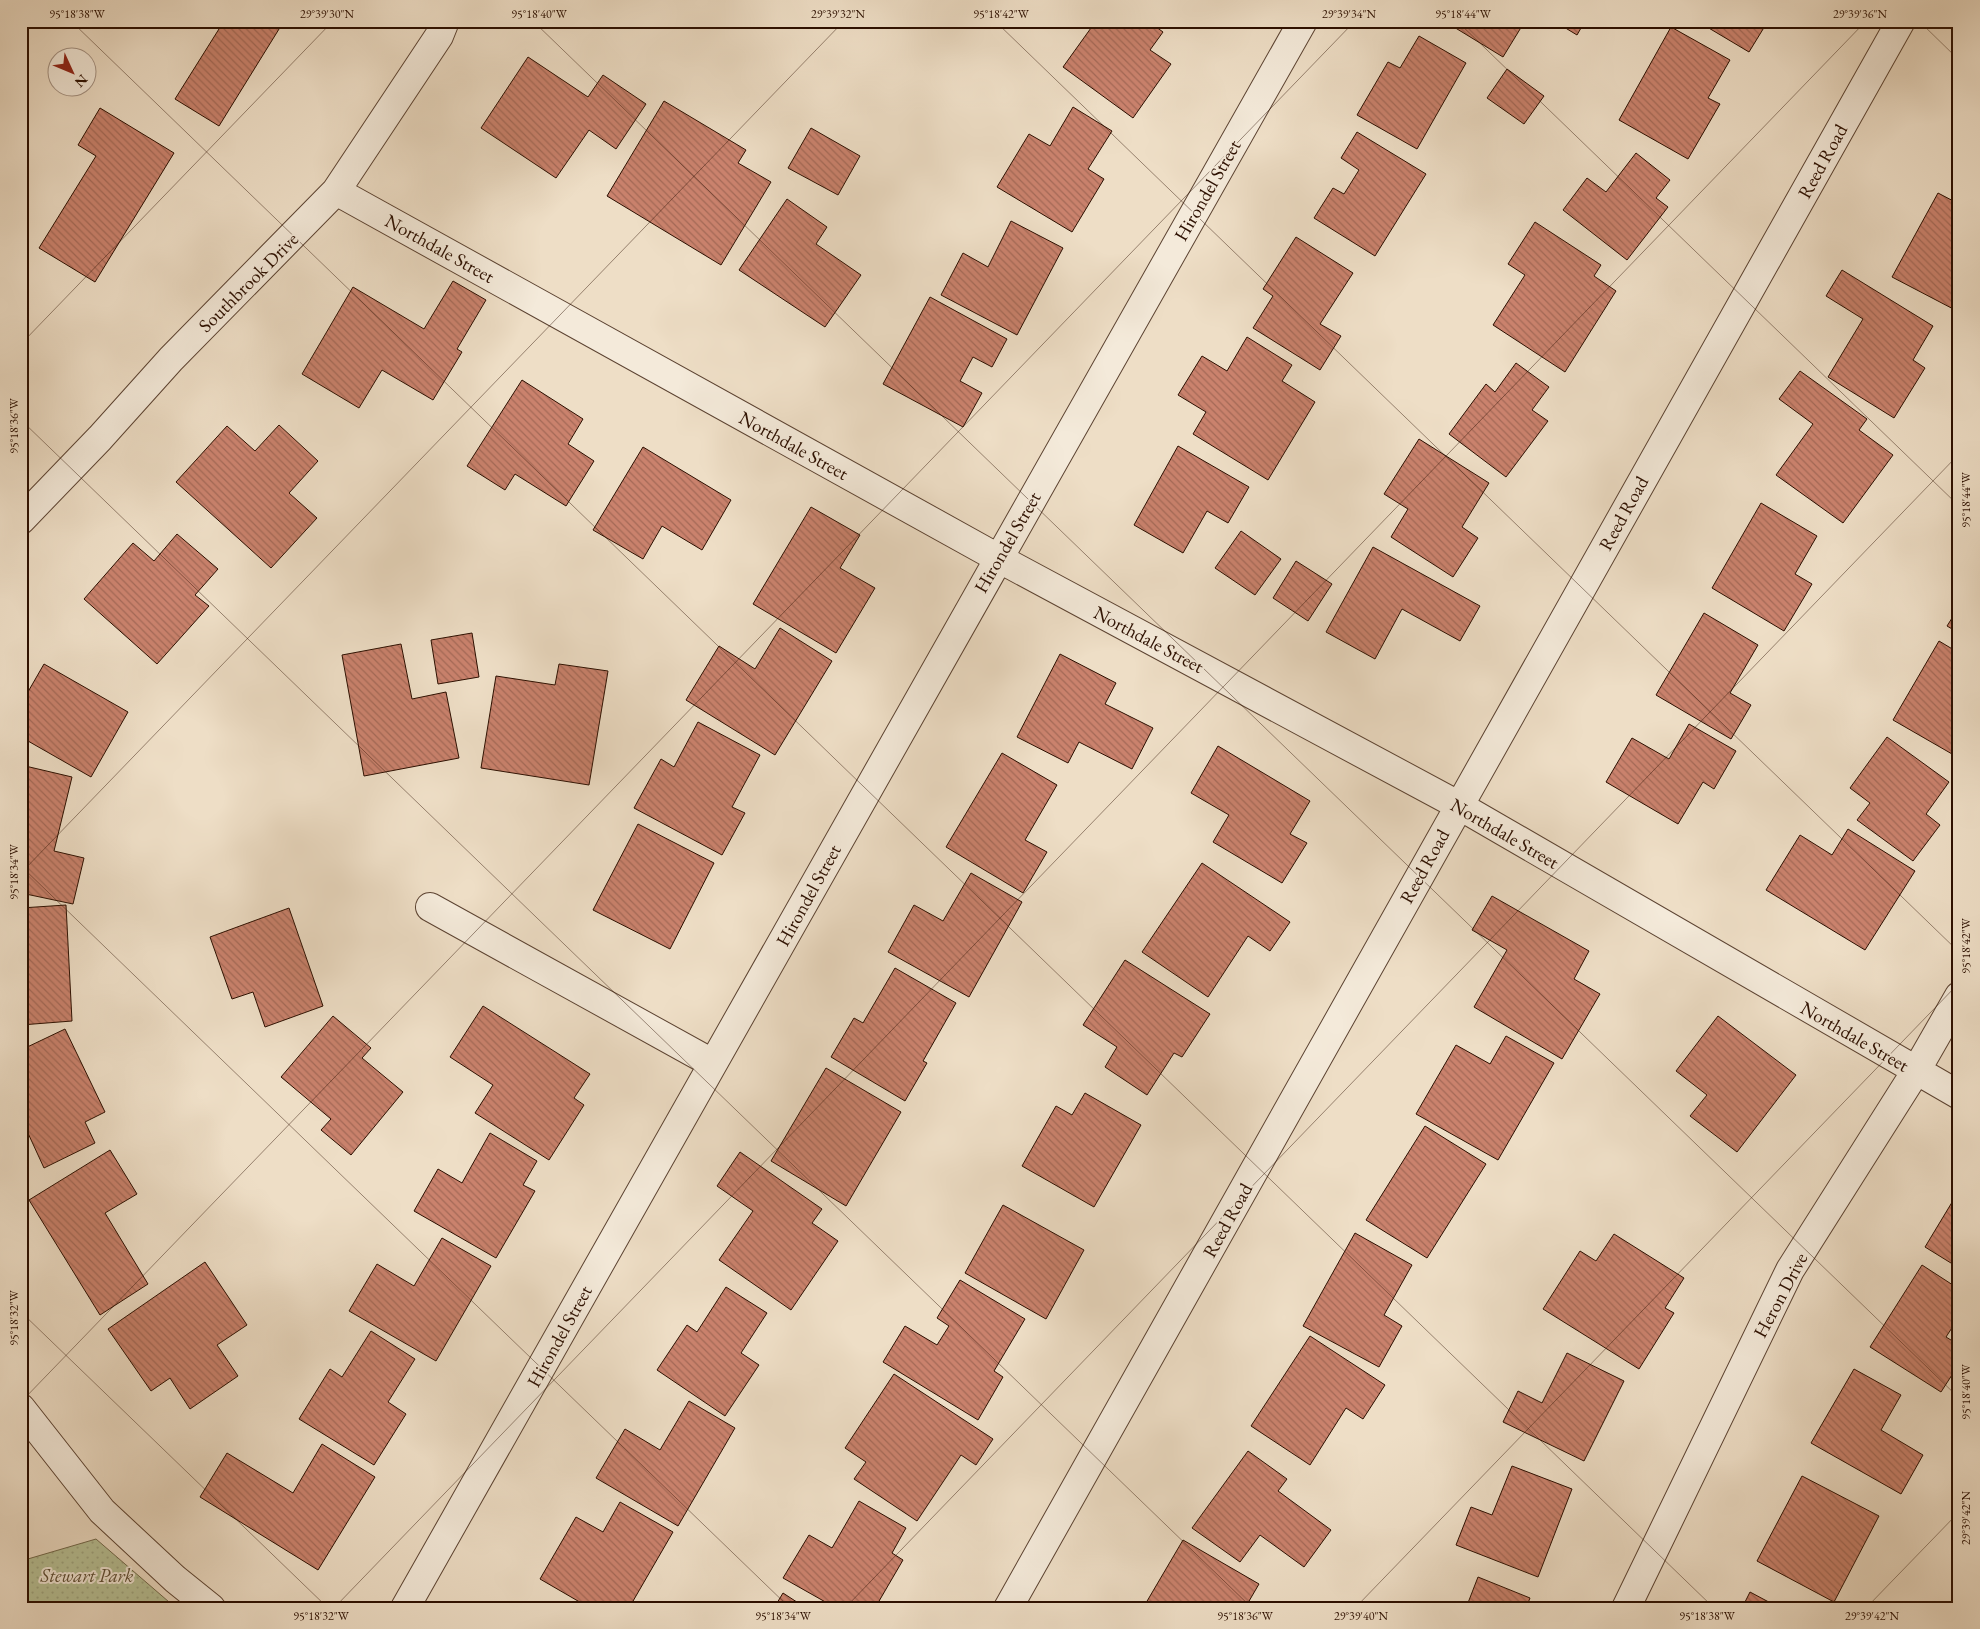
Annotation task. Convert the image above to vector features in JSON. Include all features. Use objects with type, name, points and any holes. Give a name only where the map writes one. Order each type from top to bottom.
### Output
[{"type":"street","name":"Southbrook Drive","points":[[21,520],[100,438],[171,359],[336,191],[440,36],[446,21]]},
{"type":"street","name":"Hirondel Street","points":[[405,1608],[1302,21]]},
{"type":"street","name":"Reed Road","points":[[1008,1608],[1458,805],[1901,21]]},
{"type":"street","name":"Northdale Street","points":[[336,191],[998,558],[1458,805],[1959,1095]]},
{"type":"street","points":[[430,907],[712,1064]]},
{"type":"street","name":"Heron Drive","points":[[1626,1608],[1790,1270],[1916,1071],[1959,996]]},
{"type":"street","points":[[21,1408],[102,1511],[175,1579],[211,1608]]},
{"type":"green space","name":"Stewart Park","points":[[96,1539],[176,1608],[21,1608],[21,1561]]},
{"type":"building","points":[[224,21],[284,21],[219,126],[175,99]]},
{"type":"building","points":[[1096,21],[1148,21],[1163,32],[1150,50],[1171,64],[1133,118],[1063,67]]},
{"type":"building","points":[[1444,21],[1525,21],[1503,57]]},
{"type":"building","points":[[1554,21],[1585,21],[1577,35]]},
{"type":"building","points":[[1697,21],[1768,21],[1749,52]]},
{"type":"building","points":[[1671,27],[1730,60],[1708,98],[1720,104],[1688,159],[1619,120]]},
{"type":"building","points":[[1419,36],[1466,63],[1417,149],[1357,115],[1388,62],[1400,68]]},
{"type":"building","points":[[528,57],[588,97],[603,75],[646,104],[616,149],[589,130],[556,178],[481,128]]},
{"type":"building","points":[[1507,69],[1544,96],[1524,124],[1487,98]]},
{"type":"building","points":[[664,101],[746,150],[738,163],[771,182],[721,265],[607,196]]},
{"type":"building","points":[[1073,107],[1112,131],[1088,169],[1104,179],[1072,232],[997,187],[1029,134],[1050,146]]},
{"type":"building","points":[[100,108],[174,153],[95,282],[39,248],[96,156],[78,145]]},
{"type":"building","points":[[811,128],[860,156],[838,195],[788,168]]},
{"type":"building","points":[[1357,132],[1426,174],[1375,256],[1314,218],[1333,188],[1344,194],[1359,170],[1341,158]]},
{"type":"building","points":[[1636,153],[1670,180],[1656,198],[1668,207],[1627,260],[1563,210],[1587,178],[1606,192]]},
{"type":"building","points":[[1938,193],[1959,204],[1959,312],[1892,277]]},
{"type":"building","points":[[787,199],[827,227],[816,244],[861,275],[825,327],[739,270]]},
{"type":"building","points":[[1011,221],[1063,248],[1017,335],[941,295],[963,253],[988,267]]},
{"type":"building","points":[[1535,222],[1601,265],[1594,276],[1616,291],[1565,372],[1493,325],[1525,275],[1508,264]]},
{"type":"building","points":[[1296,237],[1353,273],[1320,324],[1341,336],[1320,370],[1253,328],[1273,296],[1263,289]]},
{"type":"building","points":[[1842,270],[1933,326],[1913,360],[1925,368],[1894,418],[1828,377],[1863,319],[1826,296]]},
{"type":"building","points":[[453,281],[486,300],[457,349],[462,352],[433,400],[382,370],[359,408],[302,374],[353,287],[424,329]]},
{"type":"building","points":[[930,297],[1007,339],[992,367],[973,357],[960,381],[982,393],[963,427],[883,384]]},
{"type":"building","points":[[21,299],[27,302],[21,312]]},
{"type":"building","points":[[1247,337],[1292,365],[1282,381],[1315,402],[1268,480],[1193,434],[1206,412],[1178,395],[1202,356],[1227,371]]},
{"type":"building","points":[[1516,363],[1549,387],[1532,410],[1548,421],[1506,477],[1449,434],[1486,384],[1495,392]]},
{"type":"building","points":[[1800,371],[1867,419],[1859,430],[1893,455],[1843,523],[1776,475],[1813,424],[1779,399]]},
{"type":"building","points":[[522,380],[583,419],[568,444],[594,461],[566,506],[515,474],[505,490],[467,466]]},
{"type":"building","points":[[279,425],[318,461],[289,493],[317,518],[271,568],[176,482],[227,426],[255,451]]},
{"type":"building","points":[[1419,439],[1489,483],[1462,527],[1478,538],[1453,577],[1391,537],[1408,509],[1384,494]]},
{"type":"building","points":[[1178,446],[1249,487],[1228,523],[1207,511],[1183,553],[1134,525]]},
{"type":"building","points":[[643,447],[731,500],[702,550],[662,526],[643,559],[593,530]]},
{"type":"building","points":[[1761,503],[1817,536],[1795,574],[1812,584],[1784,631],[1712,588]]},
{"type":"building","points":[[811,507],[860,535],[840,568],[875,588],[836,653],[753,604]]},
{"type":"building","points":[[1241,531],[1281,559],[1255,595],[1215,568]]},
{"type":"building","points":[[177,534],[218,569],[195,595],[209,606],[157,664],[84,599],[133,543],[154,561]]},
{"type":"building","points":[[1373,547],[1480,606],[1460,641],[1402,609],[1375,659],[1326,632]]},
{"type":"building","points":[[1296,561],[1332,584],[1308,621],[1273,598]]},
{"type":"building","points":[[1959,607],[1959,633],[1947,626]]},
{"type":"building","points":[[1704,613],[1758,645],[1730,693],[1751,705],[1731,739],[1656,695]]},
{"type":"building","points":[[780,628],[832,661],[775,755],[686,700],[719,646],[755,669]]},
{"type":"building","points":[[472,633],[479,677],[438,684],[431,640]]},
{"type":"building","points":[[1939,641],[1959,653],[1959,758],[1893,720]]},
{"type":"building","points":[[401,644],[412,699],[446,692],[459,758],[364,776],[342,655]]},
{"type":"building","points":[[1060,654],[1116,683],[1105,704],[1153,728],[1132,769],[1079,742],[1068,763],[1017,737]]},
{"type":"building","points":[[44,664],[128,712],[91,777],[21,737],[21,704]]},
{"type":"building","points":[[559,664],[608,671],[589,785],[481,768],[496,676],[555,685]]},
{"type":"building","points":[[698,722],[760,755],[732,807],[745,813],[722,855],[634,808],[661,759],[674,767]]},
{"type":"building","points":[[1689,724],[1736,751],[1714,789],[1703,782],[1678,824],[1606,782],[1632,738],[1669,759]]},
{"type":"building","points":[[1887,737],[1949,782],[1926,814],[1940,825],[1913,861],[1857,820],[1870,803],[1850,788]]},
{"type":"building","points":[[1218,746],[1310,801],[1290,834],[1307,843],[1282,883],[1213,842],[1229,815],[1191,793]]},
{"type":"building","points":[[1002,753],[1057,785],[1025,840],[1047,852],[1023,893],[946,847]]},
{"type":"building","points":[[21,765],[72,777],[54,851],[84,858],[73,904],[21,893]]},
{"type":"building","points":[[638,824],[714,863],[670,949],[593,910]]},
{"type":"building","points":[[1848,829],[1915,871],[1865,950],[1766,890],[1800,835],[1832,855]]},
{"type":"building","points":[[1202,863],[1290,922],[1270,951],[1248,936],[1208,997],[1142,952]]},
{"type":"building","points":[[971,873],[1022,902],[969,997],[888,952],[914,905],[943,921]]},
{"type":"building","points":[[1492,896],[1589,951],[1574,979],[1600,994],[1562,1059],[1474,1007],[1507,950],[1472,930]]},
{"type":"building","points":[[66,905],[72,1021],[21,1025],[21,908]]},
{"type":"building","points":[[289,908],[323,1006],[265,1027],[253,992],[232,999],[210,937]]},
{"type":"building","points":[[1125,960],[1210,1014],[1182,1057],[1174,1053],[1147,1095],[1105,1067],[1117,1047],[1083,1025]]},
{"type":"building","points":[[895,968],[956,1003],[923,1061],[927,1063],[905,1101],[831,1057],[854,1018],[863,1023]]},
{"type":"building","points":[[483,1006],[590,1074],[574,1098],[584,1105],[549,1160],[475,1113],[493,1085],[450,1057]]},
{"type":"building","points":[[333,1016],[371,1048],[362,1058],[403,1092],[351,1155],[321,1130],[331,1119],[281,1077]]},
{"type":"building","points":[[1718,1016],[1796,1075],[1737,1152],[1690,1116],[1707,1095],[1676,1071]]},
{"type":"building","points":[[65,1029],[105,1112],[85,1122],[95,1143],[44,1168],[27,1131],[21,1133],[21,1050]]},
{"type":"building","points":[[1506,1036],[1554,1063],[1498,1160],[1416,1114],[1456,1045],[1490,1064]]},
{"type":"building","points":[[826,1068],[901,1112],[846,1206],[771,1161]]},
{"type":"building","points":[[1085,1093],[1141,1125],[1094,1207],[1022,1166],[1056,1106],[1072,1115]]},
{"type":"building","points":[[1425,1126],[1486,1164],[1427,1258],[1366,1220]]},
{"type":"building","points":[[490,1133],[537,1161],[523,1185],[535,1191],[496,1258],[414,1211],[438,1169],[462,1183]]},
{"type":"building","points":[[110,1150],[137,1194],[105,1213],[148,1284],[100,1315],[29,1200]]},
{"type":"building","points":[[740,1152],[822,1209],[812,1223],[838,1241],[791,1310],[719,1260],[753,1211],[717,1186]]},
{"type":"building","points":[[1957,1194],[1959,1195],[1959,1268],[1925,1247]]},
{"type":"building","points":[[1003,1205],[1084,1250],[1046,1319],[965,1273]]},
{"type":"building","points":[[1355,1233],[1412,1265],[1384,1315],[1402,1326],[1379,1367],[1303,1326]]},
{"type":"building","points":[[1614,1234],[1684,1278],[1665,1308],[1674,1313],[1639,1369],[1543,1309],[1580,1251],[1596,1261]]},
{"type":"building","points":[[442,1238],[491,1266],[436,1361],[349,1311],[377,1264],[414,1286]]},
{"type":"building","points":[[205,1262],[247,1325],[217,1345],[238,1376],[190,1409],[170,1378],[151,1391],[108,1329]]},
{"type":"building","points":[[1922,1265],[1959,1289],[1959,1317],[1946,1337],[1959,1345],[1959,1364],[1941,1392],[1870,1347]]},
{"type":"building","points":[[960,1280],[1025,1319],[994,1371],[1003,1377],[978,1420],[883,1362],[905,1326],[937,1345],[949,1326],[937,1318]]},
{"type":"building","points":[[726,1287],[767,1313],[741,1353],[759,1365],[725,1416],[657,1370],[687,1325],[697,1332]]},
{"type":"building","points":[[371,1331],[415,1359],[388,1402],[406,1414],[374,1465],[299,1419],[330,1369],[342,1377]]},
{"type":"building","points":[[1310,1336],[1385,1385],[1363,1419],[1346,1408],[1310,1465],[1251,1426]]},
{"type":"building","points":[[1567,1353],[1624,1381],[1584,1461],[1503,1422],[1518,1391],[1542,1403]]},
{"type":"building","points":[[1854,1369],[1901,1395],[1881,1430],[1923,1455],[1901,1494],[1811,1443]]},
{"type":"building","points":[[894,1374],[993,1439],[976,1465],[961,1455],[917,1521],[854,1479],[866,1462],[845,1448]]},
{"type":"building","points":[[689,1401],[735,1428],[678,1526],[596,1478],[625,1429],[660,1450]]},
{"type":"building","points":[[322,1444],[375,1477],[318,1570],[200,1497],[227,1453],[293,1493]]},
{"type":"building","points":[[1248,1451],[1287,1479],[1278,1491],[1331,1530],[1304,1567],[1260,1535],[1240,1562],[1192,1528]]},
{"type":"building","points":[[1512,1466],[1572,1489],[1538,1577],[1456,1545],[1471,1507],[1492,1515]]},
{"type":"building","points":[[1802,1476],[1879,1516],[1834,1602],[1757,1561]]},
{"type":"building","points":[[859,1501],[906,1528],[892,1553],[903,1560],[875,1608],[836,1608],[783,1578],[809,1535],[832,1548]]},
{"type":"building","points":[[620,1502],[673,1532],[629,1608],[590,1608],[540,1579],[576,1517],[603,1532]]},
{"type":"building","points":[[1183,1540],[1259,1584],[1245,1608],[1143,1608]]},
{"type":"building","points":[[1478,1577],[1530,1598],[1526,1608],[1466,1608]]},
{"type":"building","points":[[1750,1592],[1780,1608],[1742,1608]]},
{"type":"building","points":[[783,1593],[806,1608],[774,1608]]}]
